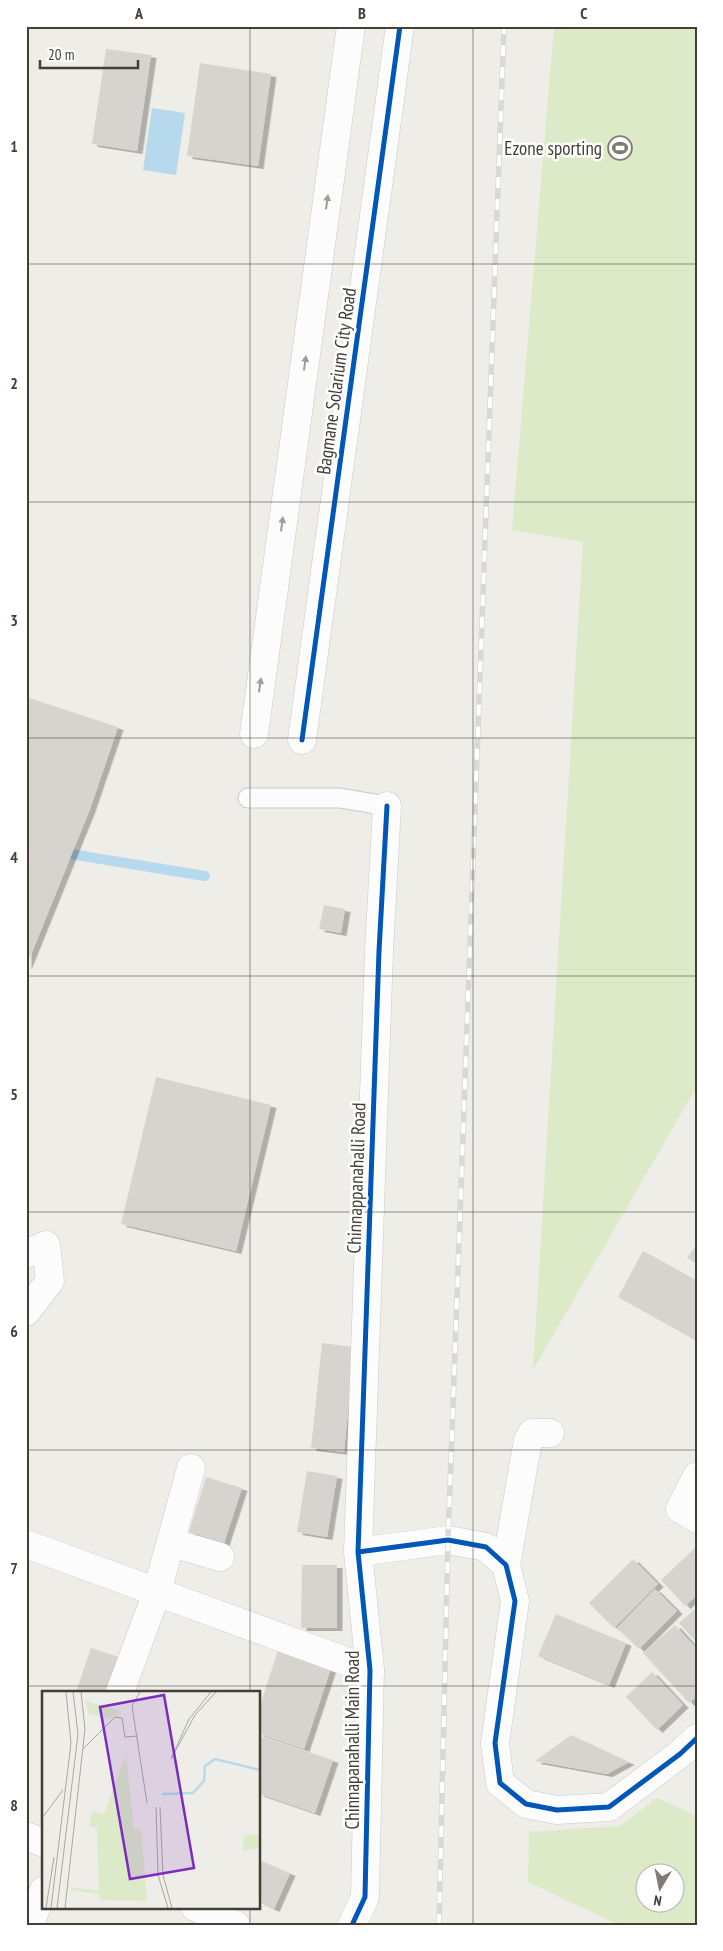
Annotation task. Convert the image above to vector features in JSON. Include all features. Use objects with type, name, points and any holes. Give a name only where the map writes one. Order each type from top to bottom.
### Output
[{"type":"street","name":"Bagmane Solarium City Road","points":[[254,734],[351,26]]},
{"type":"street","name":"Bagmane Solarium City Road","points":[[302,740],[400,26]]},
{"type":"street","name":"Chinnappanahalli Road","points":[[358,1552],[379,951],[387,806]]},
{"type":"street","points":[[26,1254],[46,1245],[50,1281],[26,1312]]},
{"type":"street","points":[[550,1433],[532,1433],[528,1440],[506,1565],[515,1600],[495,1743],[500,1783],[526,1804],[534,1806],[558,1810],[609,1807],[680,1754],[697,1738]]},
{"type":"street","points":[[120,1691],[157,1592],[172,1543],[191,1468]]},
{"type":"street","points":[[697,1476],[680,1509],[697,1519]]},
{"type":"street","points":[[358,1552],[448,1540],[486,1548],[506,1565]]},
{"type":"street","points":[[172,1543],[220,1557]]},
{"type":"street","points":[[26,1544],[370,1670]]},
{"type":"street","name":"Chinnapanahalli Main Road","points":[[352,1925],[366,1898],[370,1670],[358,1552]]},
{"type":"street","points":[[26,1836],[42,1842]]},
{"type":"street","points":[[29,1925],[42,1895]]},
{"type":"street","points":[[197,1908],[236,1925]]},
{"type":"lane","points":[[248,798],[340,798],[387,806]]},
{"type":"green space","points":[[554,26],[697,26],[697,1086],[533,1370],[583,542],[512,530]]},
{"type":"green space","points":[[657,1798],[697,1816],[697,1925],[619,1925],[528,1882],[529,1832],[620,1826]]},
{"type":"water","points":[[152,108],[185,113],[176,175],[143,170]]},
{"type":"building","points":[[106,49],[151,55],[137,151],[92,144]]},
{"type":"building","points":[[200,63],[271,74],[258,166],[187,156]]},
{"type":"building","points":[[26,697],[118,727],[90,809],[26,967]]},
{"type":"building","points":[[324,905],[345,909],[341,933],[319,929]]},
{"type":"building","points":[[156,1077],[271,1105],[236,1251],[121,1224]]},
{"type":"building","points":[[697,1244],[697,1264],[687,1258]]},
{"type":"building","points":[[643,1251],[697,1281],[697,1341],[618,1297]]},
{"type":"building","points":[[322,1343],[354,1347],[344,1452],[311,1448]]},
{"type":"building","points":[[307,1471],[337,1476],[327,1537],[297,1532]]},
{"type":"building","points":[[206,1477],[242,1488],[224,1543],[189,1532]]},
{"type":"building","points":[[697,1546],[697,1595],[685,1606],[661,1580]]},
{"type":"building","points":[[633,1559],[658,1584],[614,1628],[589,1603]]},
{"type":"building","points":[[302,1565],[337,1565],[337,1628],[301,1628]]},
{"type":"building","points":[[655,1589],[677,1611],[639,1649],[617,1628]]},
{"type":"building","points":[[697,1607],[697,1643],[679,1623]]},
{"type":"building","points":[[556,1614],[626,1643],[609,1685],[538,1656]]},
{"type":"building","points":[[675,1625],[697,1649],[697,1696],[689,1703],[643,1653]]},
{"type":"building","points":[[279,1647],[332,1665],[304,1749],[260,1734],[260,1706]]},
{"type":"building","points":[[91,1648],[122,1658],[110,1691],[76,1691]]},
{"type":"building","points":[[652,1672],[683,1705],[657,1730],[626,1697]]},
{"type":"building","points":[[571,1735],[629,1762],[607,1774],[535,1761]]},
{"type":"building","points":[[260,1736],[333,1760],[315,1813],[260,1794]]},
{"type":"building","points":[[260,1860],[290,1873],[274,1909],[260,1902]]},
{"type":"waterway","points":[[58,852],[205,876]]},
{"type":"railway","points":[[439,1925],[448,1540],[504,26]]},
{"type":"cycle path","points":[[302,740],[400,26]]},
{"type":"cycle path","points":[[352,1925],[365,1897],[370,1670],[358,1552],[379,951],[387,806]]},
{"type":"cycle path","points":[[358,1552],[448,1540],[486,1547],[506,1565],[515,1601],[495,1743],[500,1783],[526,1804],[557,1810],[609,1807],[680,1754],[697,1738]]},
{"type":"place","name":"Ezone sporting","points":[[620,148]]}]
